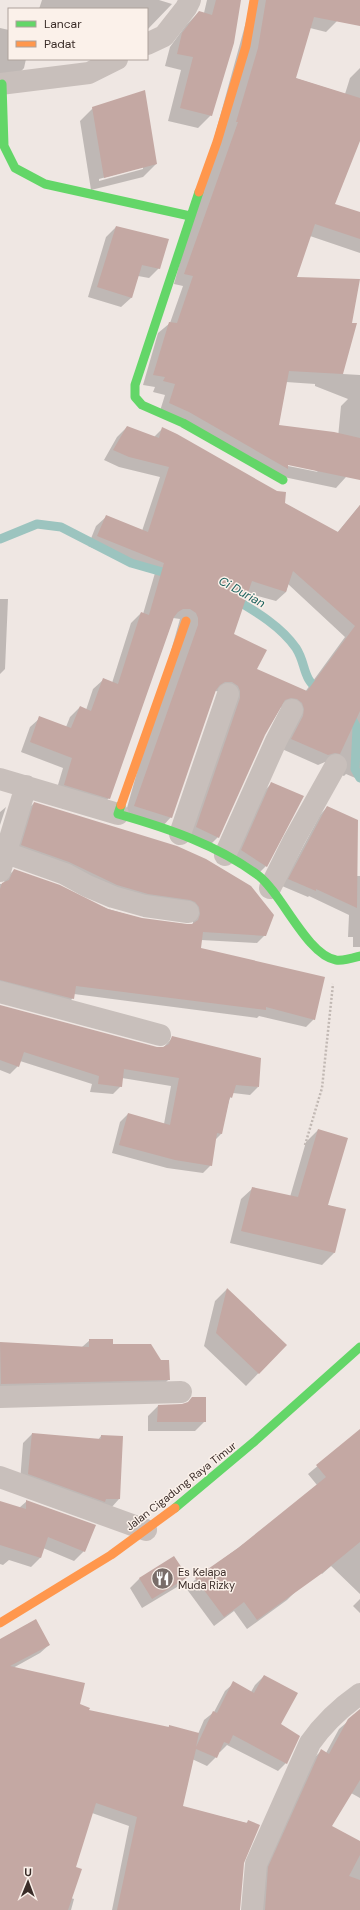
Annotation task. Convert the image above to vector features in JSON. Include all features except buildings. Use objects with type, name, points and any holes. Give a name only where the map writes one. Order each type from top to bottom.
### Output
[{"type":"street","points":[[148,44],[164,36],[186,8],[190,0]]},
{"type":"street","points":[[254,0],[246,46],[218,142],[190,216],[135,385],[135,397],[142,405],[183,424],[283,480]]},
{"type":"street","points":[[115,60],[89,73],[1,84],[4,146],[15,168],[45,184],[190,216]]},
{"type":"street","points":[[118,814],[186,621]]},
{"type":"street","points":[[180,834],[228,694]]},
{"type":"street","points":[[225,855],[276,741],[292,710]]},
{"type":"street","points":[[270,888],[301,827],[336,765]]},
{"type":"street","points":[[0,779],[180,834],[225,855],[260,878],[270,888],[282,902],[299,929],[325,956],[335,960],[360,956]]},
{"type":"street","points":[[26,786],[3,862],[65,874],[87,886],[113,897],[145,906],[188,912]]},
{"type":"street","points":[[0,992],[160,1035]]},
{"type":"street","name":"Jalan Cigadung Raya Timur","points":[[0,1623],[98,1563],[146,1530],[241,1454],[360,1347]]},
{"type":"street","points":[[0,1397],[181,1392]]},
{"type":"street","points":[[0,1477],[146,1530]]},
{"type":"street","points":[[252,1910],[256,1864],[310,1743],[320,1728],[338,1710],[360,1694]]},
{"type":"path","points":[[304,1145],[322,1088],[335,960]]},
{"type":"waterway","name":"Ci Durian","points":[[0,539],[37,524],[61,527],[131,563],[173,575]]},
{"type":"waterway","name":"Ci Durian","points":[[233,598],[267,620],[290,640],[299,654],[310,682],[321,692]]},
{"type":"waterway","name":"Ci Durian","points":[[349,713],[357,728],[355,769],[360,778]]},
{"type":"traffic: fast","points":[[2,84],[4,146],[15,168],[45,184],[190,216]]},
{"type":"traffic: fast","points":[[199,192],[135,385],[135,397],[142,405],[183,423],[283,480]]},
{"type":"traffic: fast","points":[[121,805],[118,814],[155,825],[209,846],[227,855],[259,876],[277,896],[305,936],[325,956],[336,960],[360,956]]},
{"type":"traffic: fast","points":[[175,1508],[255,1441],[360,1347]]},
{"type":"traffic: slow","points":[[199,192],[217,142],[246,46],[254,0]]},
{"type":"traffic: slow","points":[[121,805],[186,621]]},
{"type":"traffic: slow","points":[[0,1623],[111,1555],[175,1508]]},
{"type":"place","name":"Es Kelapa Muda Rizky","points":[[163,1578]]}]
